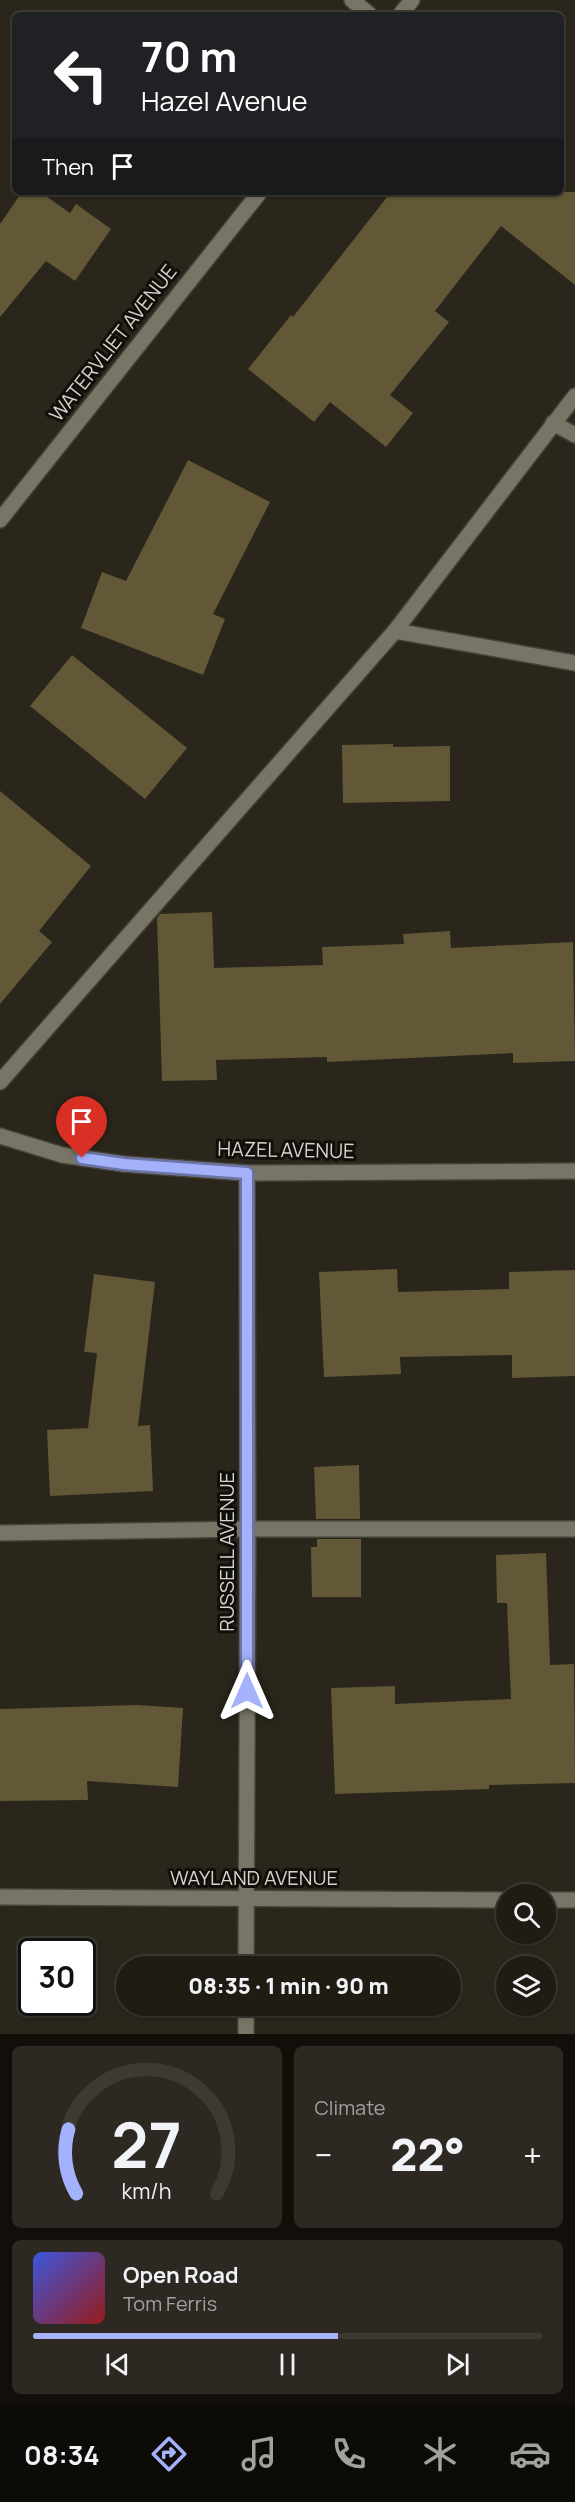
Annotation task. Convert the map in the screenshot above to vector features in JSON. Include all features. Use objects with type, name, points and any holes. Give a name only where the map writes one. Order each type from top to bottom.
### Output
[{"type":"street","points":[[352,0],[366,12]]},
{"type":"street","points":[[402,12],[412,0]]},
{"type":"street","name":"WATERVLIET AVENUE","points":[[0,520],[258,195]]},
{"type":"street","points":[[0,1082],[395,631],[575,396]]},
{"type":"street","points":[[553,423],[575,435]]},
{"type":"street","points":[[395,631],[575,663]]},
{"type":"street","name":"HAZEL AVENUE","points":[[0,1136],[62,1155],[114,1163],[247,1173],[575,1171]]},
{"type":"street","name":"RUSSELL AVENUE","points":[[246,1956],[247,1173]]},
{"type":"street","points":[[0,1533],[248,1528],[575,1529]]},
{"type":"street","name":"WAYLAND AVENUE","points":[[0,1897],[496,1900]]},
{"type":"street","points":[[556,1900],[575,1900]]},
{"type":"street","points":[[246,2016],[246,2034]]},
{"type":"building","points":[[564,192],[575,192],[575,285],[501,226],[435,311],[449,322],[390,395],[413,413],[386,447],[330,402],[314,422],[248,369],[291,315],[293,317],[389,195],[564,195]]},
{"type":"building","points":[[20,195],[44,195],[70,213],[76,204],[111,229],[75,281],[46,261],[0,317],[0,224]]},
{"type":"building","points":[[188,460],[270,502],[213,614],[225,619],[203,675],[81,628],[102,572],[126,581]]},
{"type":"building","points":[[72,655],[187,748],[145,799],[30,706]]},
{"type":"building","points":[[393,744],[393,747],[450,746],[450,801],[343,803],[342,745]]},
{"type":"building","points":[[0,791],[91,866],[39,931],[52,942],[0,1004]]},
{"type":"building","points":[[212,912],[214,968],[323,965],[322,947],[404,944],[403,934],[450,931],[451,948],[573,942],[575,1061],[513,1063],[513,1053],[327,1062],[327,1057],[216,1060],[217,1080],[162,1081],[157,918],[160,914]]},
{"type":"building","points":[[397,1269],[398,1292],[509,1289],[509,1272],[575,1270],[575,1376],[512,1378],[512,1355],[400,1357],[401,1374],[324,1377],[319,1272]]},
{"type":"building","points":[[94,1274],[155,1282],[138,1426],[150,1425],[153,1491],[50,1496],[47,1430],[88,1428],[97,1353],[84,1352]]},
{"type":"building","points":[[359,1465],[360,1519],[316,1519],[314,1467]]},
{"type":"building","points":[[317,1539],[361,1539],[361,1597],[312,1597],[311,1547],[317,1547]]},
{"type":"building","points":[[546,1553],[550,1665],[574,1664],[575,1783],[489,1785],[489,1789],[335,1794],[331,1688],[395,1686],[395,1704],[511,1699],[507,1603],[497,1603],[496,1555]]},
{"type":"building","points":[[137,1705],[183,1708],[178,1787],[87,1781],[88,1800],[0,1801],[0,1709]]},
{"type":"route","points":[[82,1158],[124,1164],[247,1173],[247,1691]]}]
